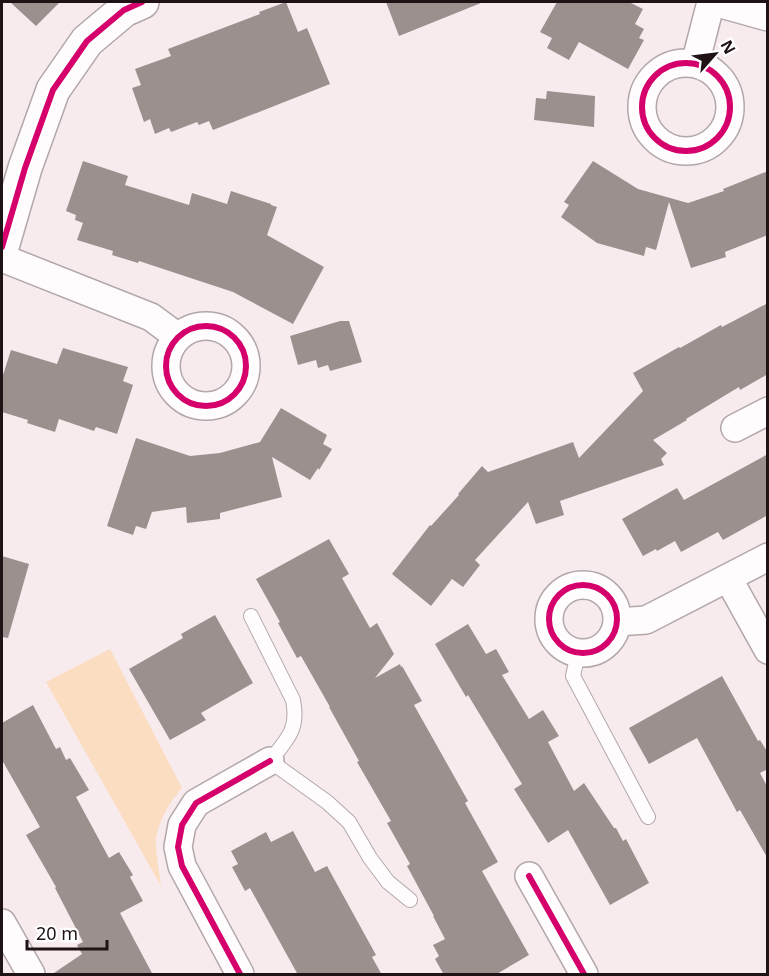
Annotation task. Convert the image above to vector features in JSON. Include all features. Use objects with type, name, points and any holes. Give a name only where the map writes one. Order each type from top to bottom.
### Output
[{"type":"street","points":[[2,247],[25,168],[53,90],[87,41],[124,10],[142,2]]},
{"type":"street","points":[[694,64],[711,2]]},
{"type":"street","points":[[725,2],[768,14]]},
{"type":"street","points":[[2,258],[151,317],[178,337]]},
{"type":"street","points":[[735,428],[768,411]]},
{"type":"street","points":[[617,622],[646,620],[768,557]]},
{"type":"street","points":[[728,578],[768,650]]},
{"type":"street","points":[[583,585],[604,592],[612,600],[617,622],[615,633],[609,642],[589,653],[578,653],[567,650],[558,643],[549,622],[554,601],[562,592],[583,585]]},
{"type":"street","points":[[240,975],[182,866],[178,848],[182,825],[196,803],[270,761]]},
{"type":"street","points":[[530,876],[584,975]]},
{"type":"street","points":[[2,923],[31,975]]},
{"type":"lane","points":[[251,616],[293,700],[295,711],[295,723],[289,737],[270,761],[327,802],[349,822],[370,858],[388,882],[410,900]]},
{"type":"lane","points":[[578,653],[573,676],[648,818]]},
{"type":"shaded area","points":[[110,649],[182,788],[166,811],[157,832],[156,849],[161,886],[46,682]]},
{"type":"building","points":[[10,2],[60,2],[36,26]]},
{"type":"building","points":[[286,2],[298,32],[307,28],[330,84],[213,130],[209,121],[199,125],[197,122],[171,132],[169,128],[155,134],[150,119],[144,122],[132,88],[141,85],[135,69],[171,56],[168,49]]},
{"type":"building","points":[[386,2],[481,2],[481,3],[399,36]]},
{"type":"building","points":[[557,2],[629,2],[643,9],[635,24],[644,29],[639,38],[644,40],[628,69],[579,42],[569,60],[547,48],[552,38],[540,32]]},
{"type":"building","points":[[547,91],[595,96],[594,127],[534,120],[536,98],[546,99]]},
{"type":"building","points":[[83,161],[128,176],[125,185],[189,205],[192,193],[227,204],[231,191],[277,207],[267,235],[324,267],[293,324],[233,292],[139,261],[138,263],[112,255],[113,251],[77,240],[83,223],[75,220],[76,215],[66,211]]},
{"type":"building","points":[[593,161],[638,189],[688,203],[724,191],[723,189],[768,171],[768,235],[725,252],[726,257],[691,268],[669,202],[656,250],[646,247],[644,256],[597,243],[561,217],[569,205],[564,202]]},
{"type":"building","points":[[768,303],[768,374],[740,390],[739,387],[653,440],[667,453],[661,459],[664,465],[560,501],[564,515],[536,524],[528,502],[475,560],[480,565],[463,587],[452,579],[431,606],[392,574],[430,525],[459,495],[482,466],[488,472],[573,442],[579,458],[643,391],[633,373],[721,325],[722,327]]},
{"type":"building","points":[[340,321],[349,321],[362,362],[330,371],[328,365],[318,368],[316,360],[298,365],[290,336]]},
{"type":"building","points":[[63,348],[128,367],[123,381],[133,385],[117,434],[96,427],[94,431],[59,419],[55,432],[2,412],[2,378],[11,350],[57,364]]},
{"type":"building","points":[[281,408],[327,435],[323,444],[332,449],[310,480],[272,457],[282,497],[220,513],[220,519],[187,523],[186,507],[152,512],[146,529],[136,526],[133,535],[107,526],[136,438],[190,456],[220,453],[260,442]]},
{"type":"building","points":[[768,454],[768,515],[723,540],[718,532],[681,552],[675,541],[643,556],[622,519],[677,488],[684,500]]},
{"type":"building","points":[[329,539],[349,574],[342,578],[370,628],[377,623],[394,654],[375,678],[400,664],[402,666],[422,701],[414,705],[468,801],[465,803],[498,862],[482,871],[529,955],[495,975],[444,975],[435,959],[439,956],[433,945],[445,939],[407,866],[410,864],[387,823],[391,821],[301,656],[297,658],[256,579]]},
{"type":"building","points":[[2,556],[29,564],[8,638],[2,637]]},
{"type":"building","points":[[215,615],[253,683],[201,713],[206,720],[170,740],[129,669],[183,638],[181,634]]},
{"type":"building","points":[[468,624],[486,654],[496,649],[509,672],[502,675],[529,719],[543,710],[559,736],[548,742],[574,791],[584,783],[623,841],[626,839],[649,883],[610,905],[568,830],[548,843],[514,789],[522,784],[435,644]]},
{"type":"building","points":[[722,676],[758,741],[760,740],[768,753],[768,769],[760,773],[768,788],[768,859],[740,810],[737,812],[697,738],[649,764],[629,728]]},
{"type":"building","points":[[33,705],[56,749],[60,747],[66,760],[70,758],[89,790],[76,797],[109,858],[119,852],[133,875],[130,877],[143,901],[120,913],[153,975],[51,975],[82,954],[77,945],[83,942],[56,887],[26,835],[40,827],[2,760],[2,723]]},
{"type":"building","points":[[293,831],[315,872],[327,866],[376,955],[372,957],[382,975],[298,975],[250,888],[245,891],[232,867],[238,864],[231,851],[266,832],[271,842]]},
{"type":"cycle path","points":[[2,247],[25,168],[53,90],[87,41],[124,10],[142,2]]},
{"type":"cycle path","points":[[686,63],[711,70],[723,82],[730,107],[723,132],[711,144],[686,151],[661,144],[649,132],[642,107],[649,82],[661,70],[686,63]]},
{"type":"cycle path","points":[[206,326],[221,329],[234,338],[243,351],[246,366],[243,381],[234,394],[221,403],[206,406],[191,403],[178,394],[169,381],[166,366],[169,351],[178,338],[191,329],[206,326]]},
{"type":"cycle path","points":[[583,585],[596,588],[607,595],[614,606],[617,619],[614,632],[607,643],[596,650],[583,653],[570,650],[559,643],[552,632],[549,619],[552,606],[559,595],[570,588],[583,585]]},
{"type":"cycle path","points":[[240,974],[182,866],[178,847],[182,825],[196,803],[270,761]]},
{"type":"cycle path","points":[[529,876],[584,974]]}]
